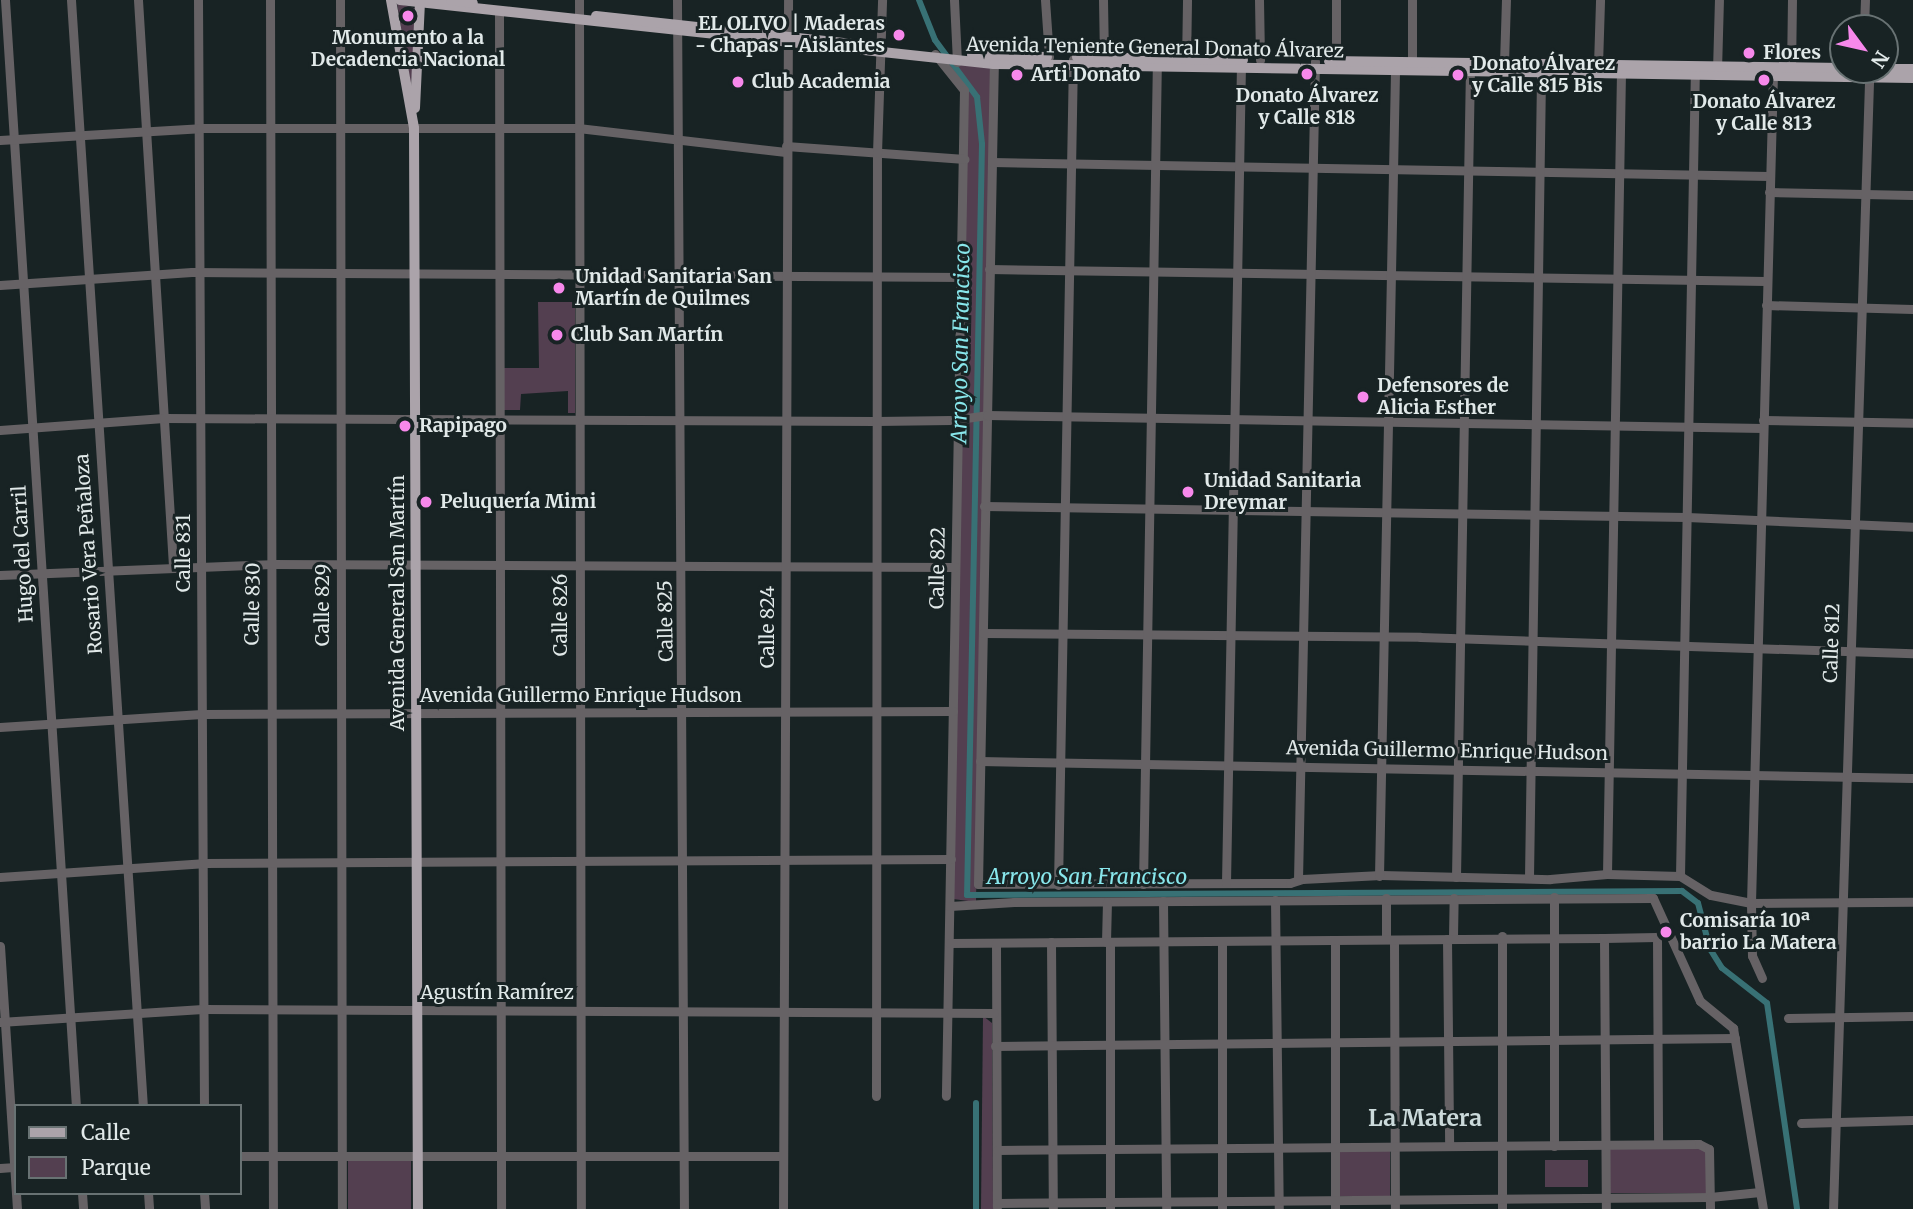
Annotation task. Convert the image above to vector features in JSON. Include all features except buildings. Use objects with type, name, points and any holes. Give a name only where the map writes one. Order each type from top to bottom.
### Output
[{"type":"main road","name":"Avenida General San Martín","points":[[391,0],[414,128],[418,1209]]},
{"type":"main road","name":"Avenida Teniente General Donato Álvarez","points":[[400,0],[499,13],[579,18]]},
{"type":"main road","name":"Avenida Teniente General Donato Álvarez","points":[[451,0],[677,29],[879,51],[994,60],[1315,65],[1412,62],[1541,73],[1829,73]]},
{"type":"main road","points":[[414,128],[419,2]]},
{"type":"main road","name":"Avenida Teniente General Donato Álvarez","points":[[994,60],[1049,57],[1073,61],[1104,58],[1157,62]]},
{"type":"main road","name":"Avenida Teniente General Donato Álvarez","points":[[1241,64],[1260,60],[1315,65]]},
{"type":"main road","name":"Avenida Teniente General Donato Álvarez","points":[[1336,65],[1395,70],[1504,63],[1695,71]]},
{"type":"main road","name":"Avenida Teniente General Donato Álvarez","points":[[1717,71],[1773,76],[1829,69]]},
{"type":"street","name":"Hugo del Carril","points":[[5,0],[76,1104]]},
{"type":"street","name":"Rosario Vera Peñaloza","points":[[71,0],[143,1104]]},
{"type":"street","points":[[138,0],[173,565]]},
{"type":"street","name":"Calle 831","points":[[198,0],[204,1104]]},
{"type":"street","name":"Calle 830","points":[[270,0],[273,1209]]},
{"type":"street","name":"Calle 829","points":[[340,0],[342,1209]]},
{"type":"street","name":"Calle 826","points":[[579,0],[581,1209]]},
{"type":"street","name":"Calle 825","points":[[677,0],[684,713],[684,1209]]},
{"type":"street","name":"Calle 824","points":[[783,1209],[786,568],[783,419],[788,0]]},
{"type":"street","points":[[876,1096],[876,276],[882,0]]},
{"type":"street","points":[[954,0],[957,58]]},
{"type":"street","points":[[1045,0],[1049,57]]},
{"type":"street","points":[[1103,0],[1104,58]]},
{"type":"street","points":[[1186,63],[1187,0]]},
{"type":"street","points":[[1259,0],[1260,60]]},
{"type":"street","points":[[1336,0],[1336,65]]},
{"type":"street","points":[[1412,0],[1412,62]]},
{"type":"street","points":[[1504,63],[1506,0]]},
{"type":"street","points":[[1598,65],[1600,0]]},
{"type":"street","points":[[1717,71],[1719,0]]},
{"type":"street","points":[[1791,72],[1792,0]]},
{"type":"street","points":[[499,13],[501,1209]]},
{"type":"street","name":"Calle 822","points":[[935,56],[964,90],[965,159],[946,1096]]},
{"type":"street","points":[[994,60],[978,884],[1226,883],[1379,876],[1529,877],[1606,874],[1680,876],[1711,895],[1751,903],[1913,902]]},
{"type":"street","points":[[1058,885],[1073,61]]},
{"type":"street","points":[[1143,884],[1157,62]]},
{"type":"street","points":[[1226,883],[1241,64]]},
{"type":"street","points":[[1298,880],[1315,65]]},
{"type":"street","points":[[1456,877],[1469,67]]},
{"type":"street","points":[[1379,876],[1384,768],[1395,70]]},
{"type":"street","points":[[1680,876],[1695,71]]},
{"type":"street","points":[[1529,877],[1530,643],[1541,73]]},
{"type":"street","points":[[1606,874],[1621,74]]},
{"type":"street","points":[[1762,978],[1752,956],[1751,903],[1773,76]]},
{"type":"street","name":"Calle 812","points":[[1833,1209],[1865,194],[1866,84]]},
{"type":"street","points":[[0,140],[200,128],[579,128],[786,149],[965,159]]},
{"type":"street","points":[[992,162],[1769,176]]},
{"type":"street","points":[[1769,192],[1913,195]]},
{"type":"street","points":[[989,269],[1766,281]]},
{"type":"street","points":[[0,285],[199,272],[963,277]]},
{"type":"street","points":[[1766,305],[1913,309]]},
{"type":"street","points":[[0,430],[164,418],[270,420],[681,417],[876,421],[959,420],[987,415],[1689,427],[1913,423]]},
{"type":"street","points":[[984,506],[1687,517],[1913,527]]},
{"type":"street","points":[[0,575],[173,565],[271,564],[955,567]]},
{"type":"street","points":[[984,633],[1304,636],[1913,653]]},
{"type":"street","name":"Avenida Guillermo Enrique Hudson","points":[[0,727],[202,714],[953,711]]},
{"type":"street","name":"Avenida Guillermo Enrique Hudson","points":[[980,761],[1754,772],[1913,778]]},
{"type":"street","points":[[0,877],[203,863],[579,864],[784,859],[951,859]]},
{"type":"street","points":[[1553,1146],[1554,897]]},
{"type":"street","points":[[950,906],[1385,898],[1653,898],[1661,934],[1657,1041],[1658,1144]]},
{"type":"street","points":[[1385,898],[1390,939],[1394,1042],[1395,1209]]},
{"type":"street","points":[[1449,1146],[1450,938],[1454,898]]},
{"type":"street","points":[[1275,900],[1279,1205]]},
{"type":"street","points":[[1163,901],[1166,1205]]},
{"type":"street","points":[[1107,902],[1110,1205]]},
{"type":"street","points":[[950,943],[1502,936],[1604,938],[1661,934]]},
{"type":"street","points":[[1661,934],[1700,1001],[1730,1021],[1763,1209]]},
{"type":"street","points":[[1502,936],[1502,1204]]},
{"type":"street","points":[[1604,938],[1606,1209]]},
{"type":"street","points":[[1335,940],[1335,1204]]},
{"type":"street","points":[[1222,941],[1222,1205]]},
{"type":"street","points":[[1051,942],[1053,1206]]},
{"type":"street","points":[[996,943],[994,1013],[997,1206],[1335,1204],[1395,1198],[1451,1205],[1554,1204],[1606,1198],[1710,1197],[1760,1192]]},
{"type":"street","points":[[0,946],[2,1022],[14,1156]]},
{"type":"street","name":"Agustín Ramírez","points":[[2,1022],[203,1009],[994,1013]]},
{"type":"street","points":[[1788,1018],[1913,1016]]},
{"type":"street","points":[[995,1046],[1657,1041],[1735,1038]]},
{"type":"street","points":[[1801,1123],[1913,1120]]},
{"type":"street","points":[[997,1150],[1703,1144],[1709,1149],[1710,1209]]},
{"type":"street","points":[[242,1156],[783,1156]]},
{"type":"street","points":[[1658,1197],[1659,1209]]},
{"type":"green space","points":[[397,3],[417,9],[411,87]]},
{"type":"green space","points":[[949,64],[991,67],[976,902],[953,899],[968,95]]},
{"type":"green space","points":[[538,302],[575,302],[575,413],[568,413],[568,391],[521,394],[520,410],[502,410],[503,368],[539,368]]},
{"type":"green space","points":[[983,1016],[992,1023],[993,1209],[981,1209]]},
{"type":"green space","points":[[1610,1148],[1706,1148],[1706,1193],[1610,1193]]},
{"type":"green space","points":[[1338,1149],[1390,1149],[1390,1196],[1338,1196]]},
{"type":"green space","points":[[1545,1160],[1588,1160],[1588,1187],[1545,1187]]},
{"type":"green space","points":[[348,1161],[411,1161],[411,1209],[348,1209]]},
{"type":"waterway","name":"Arroyo San Francisco","points":[[919,0],[935,40],[977,97],[982,144],[967,895],[1682,891],[1698,903],[1710,949],[1722,968],[1767,1003],[1797,1209]]},
{"type":"waterway","points":[[976,1103],[976,1209]]},
{"type":"place","name":"Monumento a la Decadencia Nacional","points":[[408,16]]},
{"type":"place","name":"EL OLIVO | Maderas - Chapas - Aislantes","points":[[899,35]]},
{"type":"place","name":"Flores","points":[[1749,53]]},
{"type":"place","name":"Donato Álvarez y Calle 818","points":[[1307,74]]},
{"type":"place","name":"Arti Donato","points":[[1017,75]]},
{"type":"place","name":"Donato Álvarez y Calle 815 Bis","points":[[1458,75]]},
{"type":"place","name":"Donato Álvarez y Calle 813","points":[[1764,80]]},
{"type":"place","name":"Club Academia","points":[[738,82]]},
{"type":"place","name":"Unidad Sanitaria San Martín de Quilmes","points":[[559,288]]},
{"type":"place","name":"Club San Martín","points":[[557,335]]},
{"type":"place","name":"Defensores de Alicia Esther","points":[[1363,397]]},
{"type":"place","name":"Rapipago","points":[[405,426]]},
{"type":"place","name":"Unidad Sanitaria Dreymar","points":[[1188,492]]},
{"type":"place","name":"Peluquería Mimi","points":[[426,502]]},
{"type":"place","name":"Comisaría 10ª barrio La Matera","points":[[1666,932]]},
{"type":"district","name":"La Matera","points":[[1425,1118]]}]
